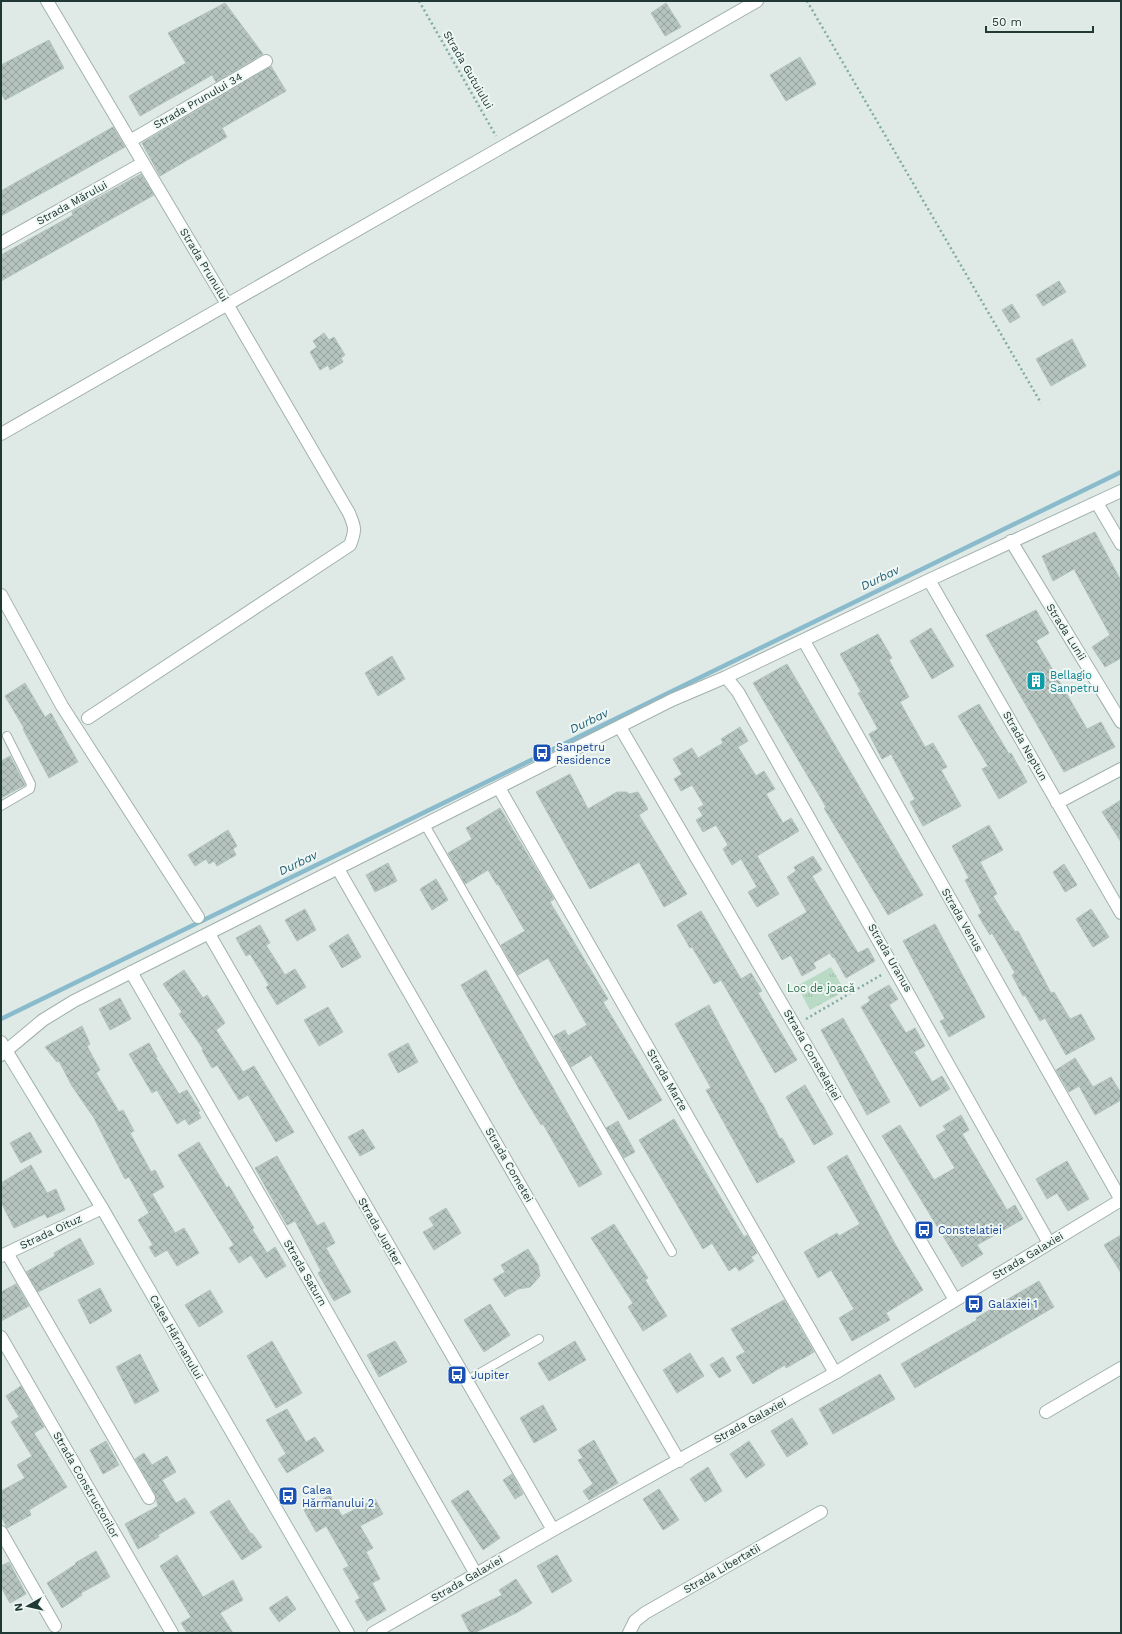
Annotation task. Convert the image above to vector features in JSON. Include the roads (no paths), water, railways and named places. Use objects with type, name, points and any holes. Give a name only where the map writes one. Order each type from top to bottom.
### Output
[{"type":"street","name":"Strada Prunului","points":[[47,1],[227,304],[348,513],[355,533],[350,545],[88,718]]},
{"type":"street","points":[[1,434],[756,1]]},
{"type":"street","name":"Strada Prunului 34","points":[[130,141],[266,62]]},
{"type":"street","name":"Strada Mărului","points":[[1,243],[143,163]]},
{"type":"street","points":[[3,1049],[43,1020],[74,1001],[672,700],[804,641],[1011,541],[1121,491]]},
{"type":"street","points":[[1097,503],[1121,544]]},
{"type":"street","name":"Strada Lunii","points":[[1011,541],[1121,722]]},
{"type":"street","name":"Strada Neptun","points":[[929,580],[1120,911]]},
{"type":"street","points":[[1,595],[62,706],[198,917]]},
{"type":"street","name":"Strada Venus","points":[[804,641],[1121,1200]]},
{"type":"street","name":"Strada Uranus","points":[[726,677],[738,692],[895,967],[1049,1243]]},
{"type":"street","name":"Strada Constelației","points":[[620,727],[955,1300]]},
{"type":"street","points":[[1057,803],[1121,769]]},
{"type":"street","name":"Strada Marte","points":[[499,788],[835,1373]]},
{"type":"street","name":"Strada Cometei","points":[[338,869],[679,1461]]},
{"type":"street","name":"Strada Jupiter","points":[[209,934],[553,1530]]},
{"type":"street","name":"Strada Saturn","points":[[131,972],[305,1272],[476,1574]]},
{"type":"street","name":"Calea Hărmanului","points":[[3,1049],[102,1208],[348,1633]]},
{"type":"street","name":"Strada Galaxiei","points":[[373,1633],[553,1530],[835,1373],[1121,1200]]},
{"type":"street","name":"Strada Oituz","points":[[4,1255],[102,1208]]},
{"type":"street","points":[[4,1255],[149,1498]]},
{"type":"street","name":"Strada Constructorilor","points":[[1,1337],[172,1633]]},
{"type":"street","points":[[1046,1412],[1121,1368]]},
{"type":"street","name":"Strada Libertatii","points":[[629,1633],[635,1621],[645,1613],[821,1512]]},
{"type":"street","points":[[1,1532],[55,1626]]},
{"type":"lane","points":[[1,806],[30,789],[31,784],[7,736]]},
{"type":"lane","points":[[425,825],[672,1252]]},
{"type":"lane","points":[[466,1381],[539,1339]]},
{"type":"waterway","name":"Durbav","points":[[1,1019],[1121,472]]},
{"type":"place","name":"Bellagio Sanpetru","points":[[1036,681]]},
{"type":"place","name":"Sanpetru Residence","points":[[542,753]]},
{"type":"place","name":"Constelatiei","points":[[924,1230]]},
{"type":"place","name":"Galaxiei 1","points":[[974,1304]]},
{"type":"place","name":"Jupiter","points":[[457,1375]]},
{"type":"place","name":"Calea Hărmanului 2","points":[[288,1496]]},
{"type":"park label","name":"Loc de joacă","points":[[821,988]]}]
